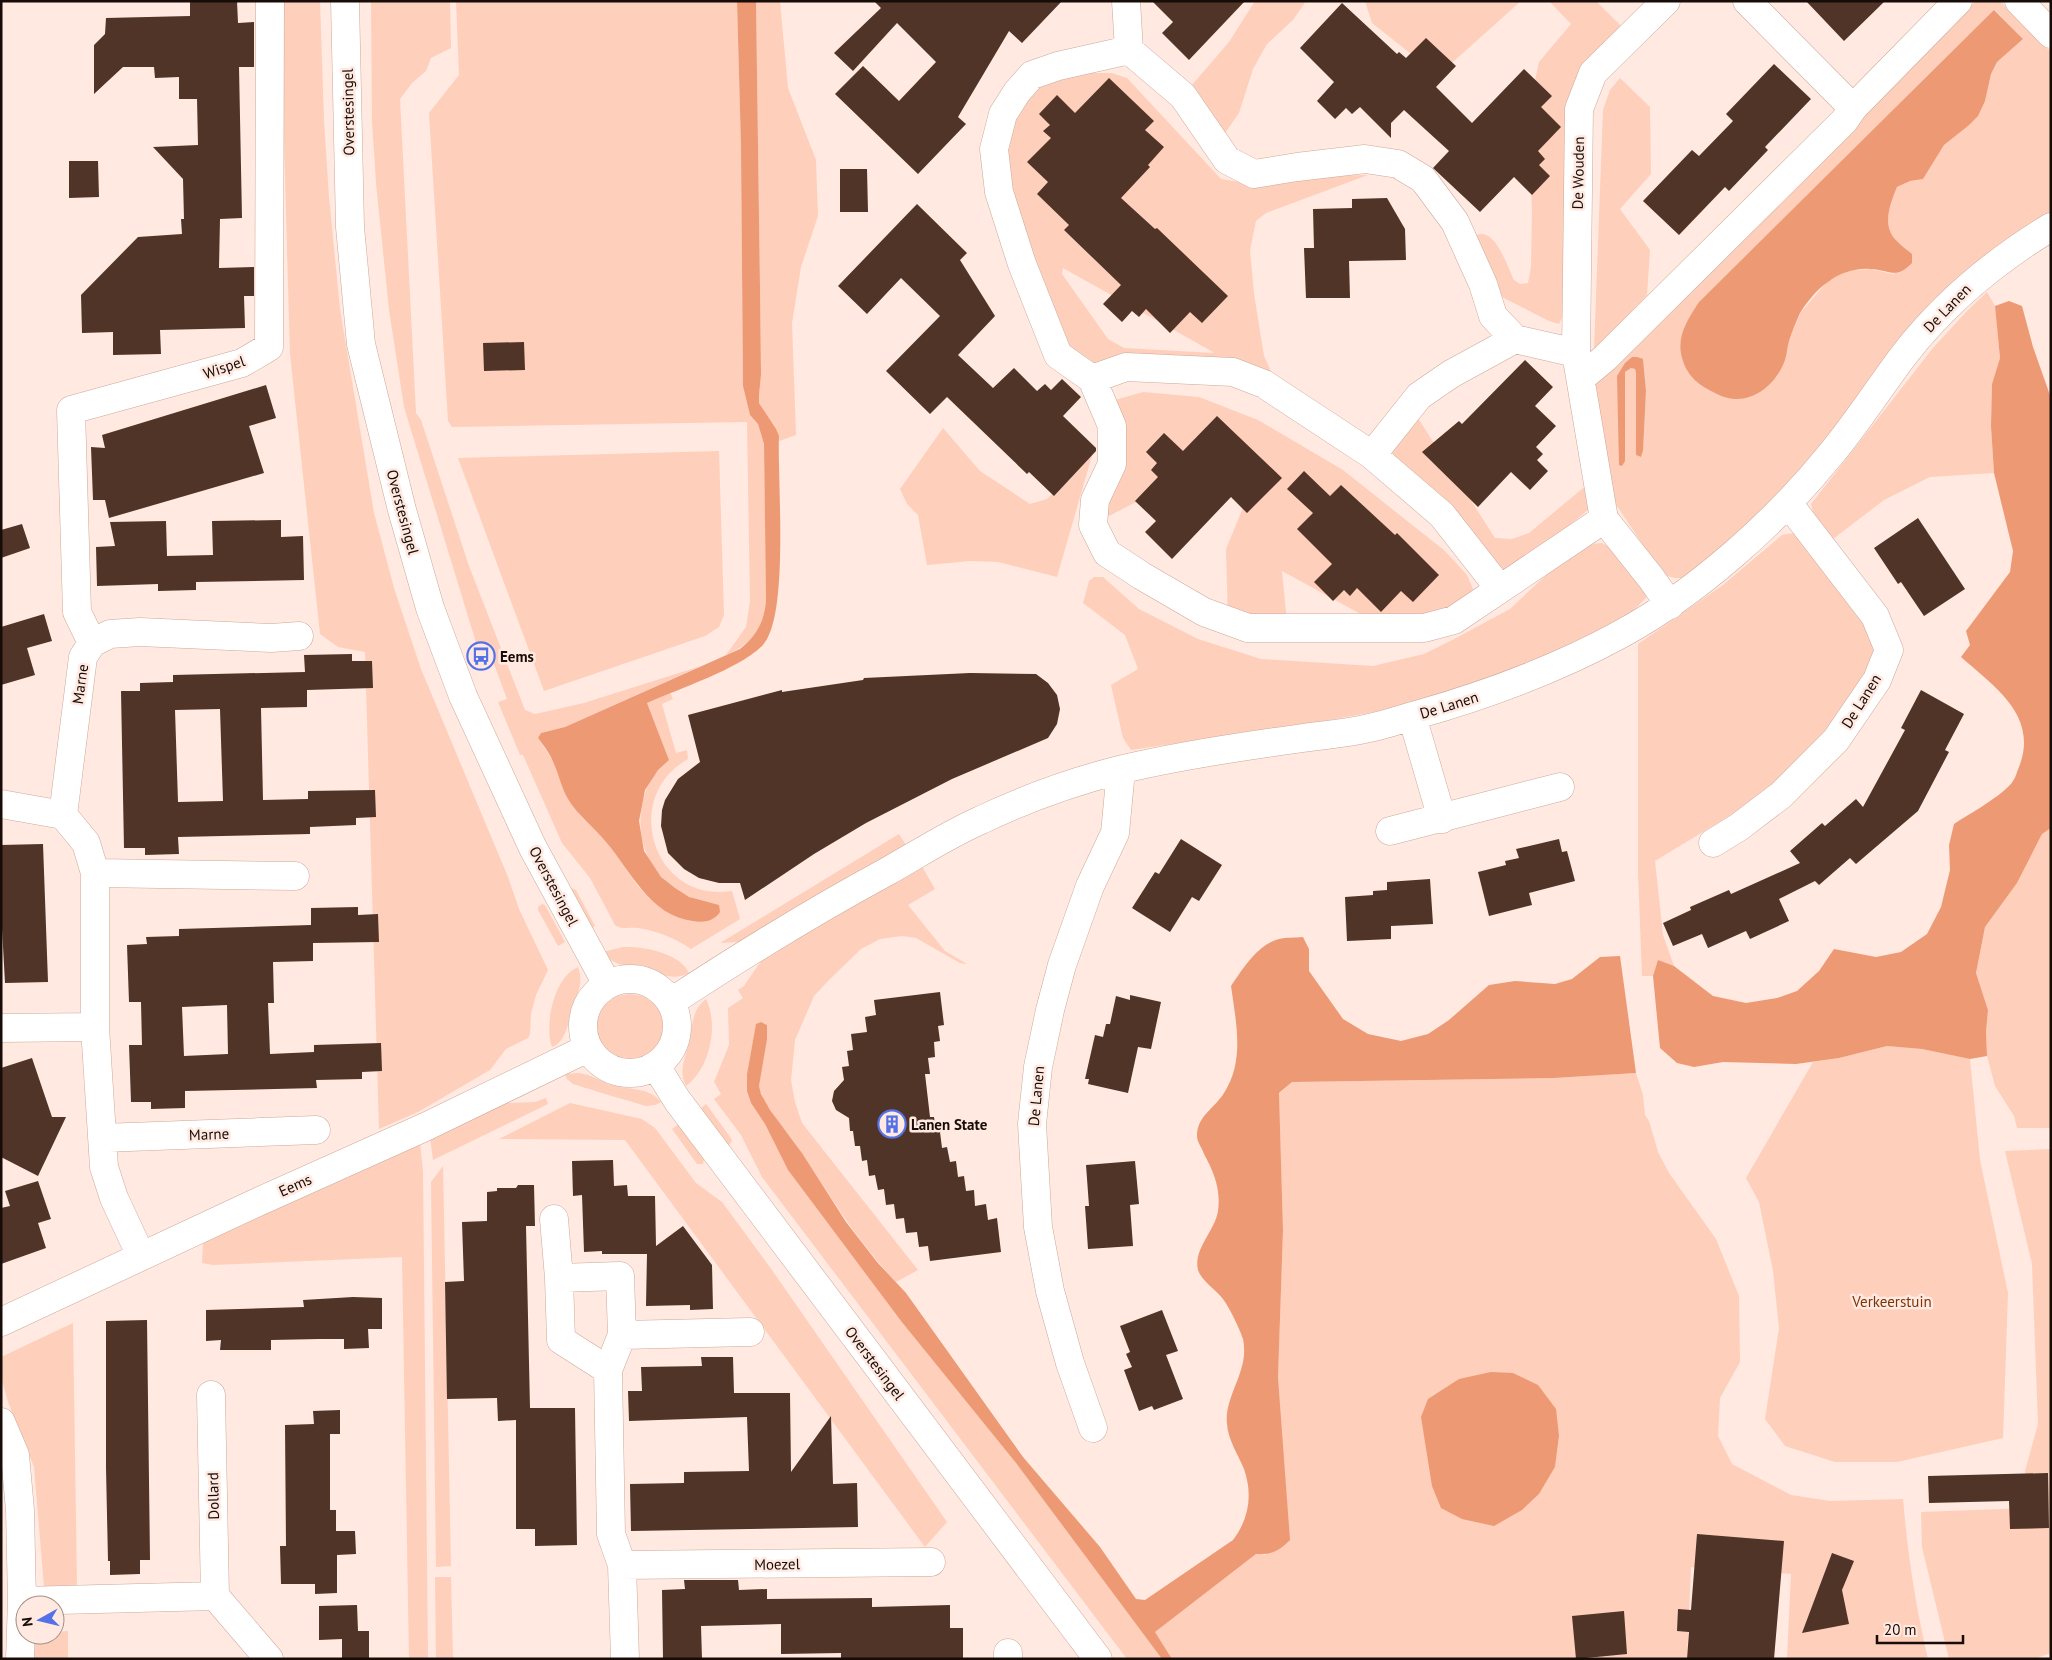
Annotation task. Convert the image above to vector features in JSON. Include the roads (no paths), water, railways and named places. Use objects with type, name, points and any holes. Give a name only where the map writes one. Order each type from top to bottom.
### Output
[{"type":"street","name":"Wispel","points":[[92,643],[77,612],[71,410],[242,363],[268,347],[270,1]]},
{"type":"street","name":"Overstesingel","points":[[345,1],[350,227],[361,344],[402,510],[430,608],[463,696],[533,848],[607,984]]},
{"type":"street","points":[[1126,1],[1129,50],[1183,96],[1227,160],[1254,174],[1365,159],[1398,164],[1423,179],[1455,222],[1482,284],[1493,316],[1515,339],[1578,365],[1605,358],[1844,121],[1853,108],[1958,1]]},
{"type":"street","name":"De Wouden","points":[[1666,1],[1594,73],[1579,109],[1578,365],[1604,519],[1670,605]]},
{"type":"street","points":[[1747,1],[1853,108]]},
{"type":"street","points":[[2019,1],[2051,34]]},
{"type":"street","points":[[1129,50],[1058,66],[1032,75],[1017,92],[1003,114],[994,149],[1002,201],[1022,264],[1058,355],[1092,379],[1112,426],[1112,464],[1095,500],[1094,525],[1106,553],[1204,612],[1248,628],[1424,628],[1454,620],[1604,519]]},
{"type":"street","name":"De Lanen","points":[[671,1002],[854,889],[979,820],[1060,788],[1121,770],[1231,748],[1370,728],[1471,700],[1566,661],[1621,634],[1670,605],[1719,567],[1788,503],[1831,454],[1906,352],[1940,314],[1978,277],[2023,244],[2051,227]]},
{"type":"street","points":[[1372,455],[1419,396],[1451,374],[1515,339]]},
{"type":"street","points":[[1092,379],[1126,367],[1233,372],[1264,384],[1372,455],[1442,515],[1500,589]]},
{"type":"street","name":"De Lanen","points":[[1713,843],[1739,827],[1782,795],[1836,740],[1877,680],[1889,650],[1875,616],[1788,503]]},
{"type":"street","name":"Marne","points":[[63,815],[83,657],[92,643],[110,634],[140,632],[271,638],[300,636]]},
{"type":"street","name":"De Lanen","points":[[1412,716],[1442,819]]},
{"type":"street","name":"De Lanen","points":[[1093,1428],[1070,1362],[1050,1291],[1038,1228],[1032,1124],[1038,1067],[1050,1010],[1062,965],[1090,886],[1115,833],[1121,770]]},
{"type":"street","points":[[1390,831],[1560,787]]},
{"type":"street","points":[[1,804],[63,815],[86,843],[95,873],[95,1027],[104,1167],[114,1198],[141,1256]]},
{"type":"street","points":[[95,873],[294,876]]},
{"type":"street","points":[[623,979],[637,979],[651,983],[662,991],[671,1002],[677,1019],[676,1037],[669,1053],[656,1066],[638,1072],[618,1072],[606,1067],[596,1059],[588,1048],[584,1036],[585,1011],[591,999],[607,984],[623,979]]},
{"type":"street","points":[[1,1028],[95,1027]]},
{"type":"street","name":"Eems","points":[[1,1322],[141,1256],[425,1128],[588,1048]]},
{"type":"street","name":"Overstesingel","points":[[656,1066],[680,1105],[1098,1659]]},
{"type":"street","name":"Marne","points":[[102,1138],[316,1130]]},
{"type":"street","points":[[554,1220],[559,1278],[561,1340],[608,1370]]},
{"type":"street","points":[[559,1278],[620,1276],[622,1335],[608,1370],[611,1534],[622,1565],[624,1659]]},
{"type":"street","points":[[622,1335],[750,1332]]},
{"type":"street","name":"Dollard","points":[[211,1395],[215,1596]]},
{"type":"street","points":[[1,1422],[15,1455],[20,1510],[22,1595]]},
{"type":"street","name":"Moezel","points":[[622,1565],[931,1562]]},
{"type":"street","points":[[65,1600],[215,1596],[269,1659]]},
{"type":"street","points":[[20,1645],[20,1659]]},
{"type":"place","name":"Eems","points":[[481,656]]},
{"type":"place","name":"Lanen State","points":[[892,1124]]},
{"type":"park label","name":"Verkeerstuin","points":[[1892,1301]]}]
